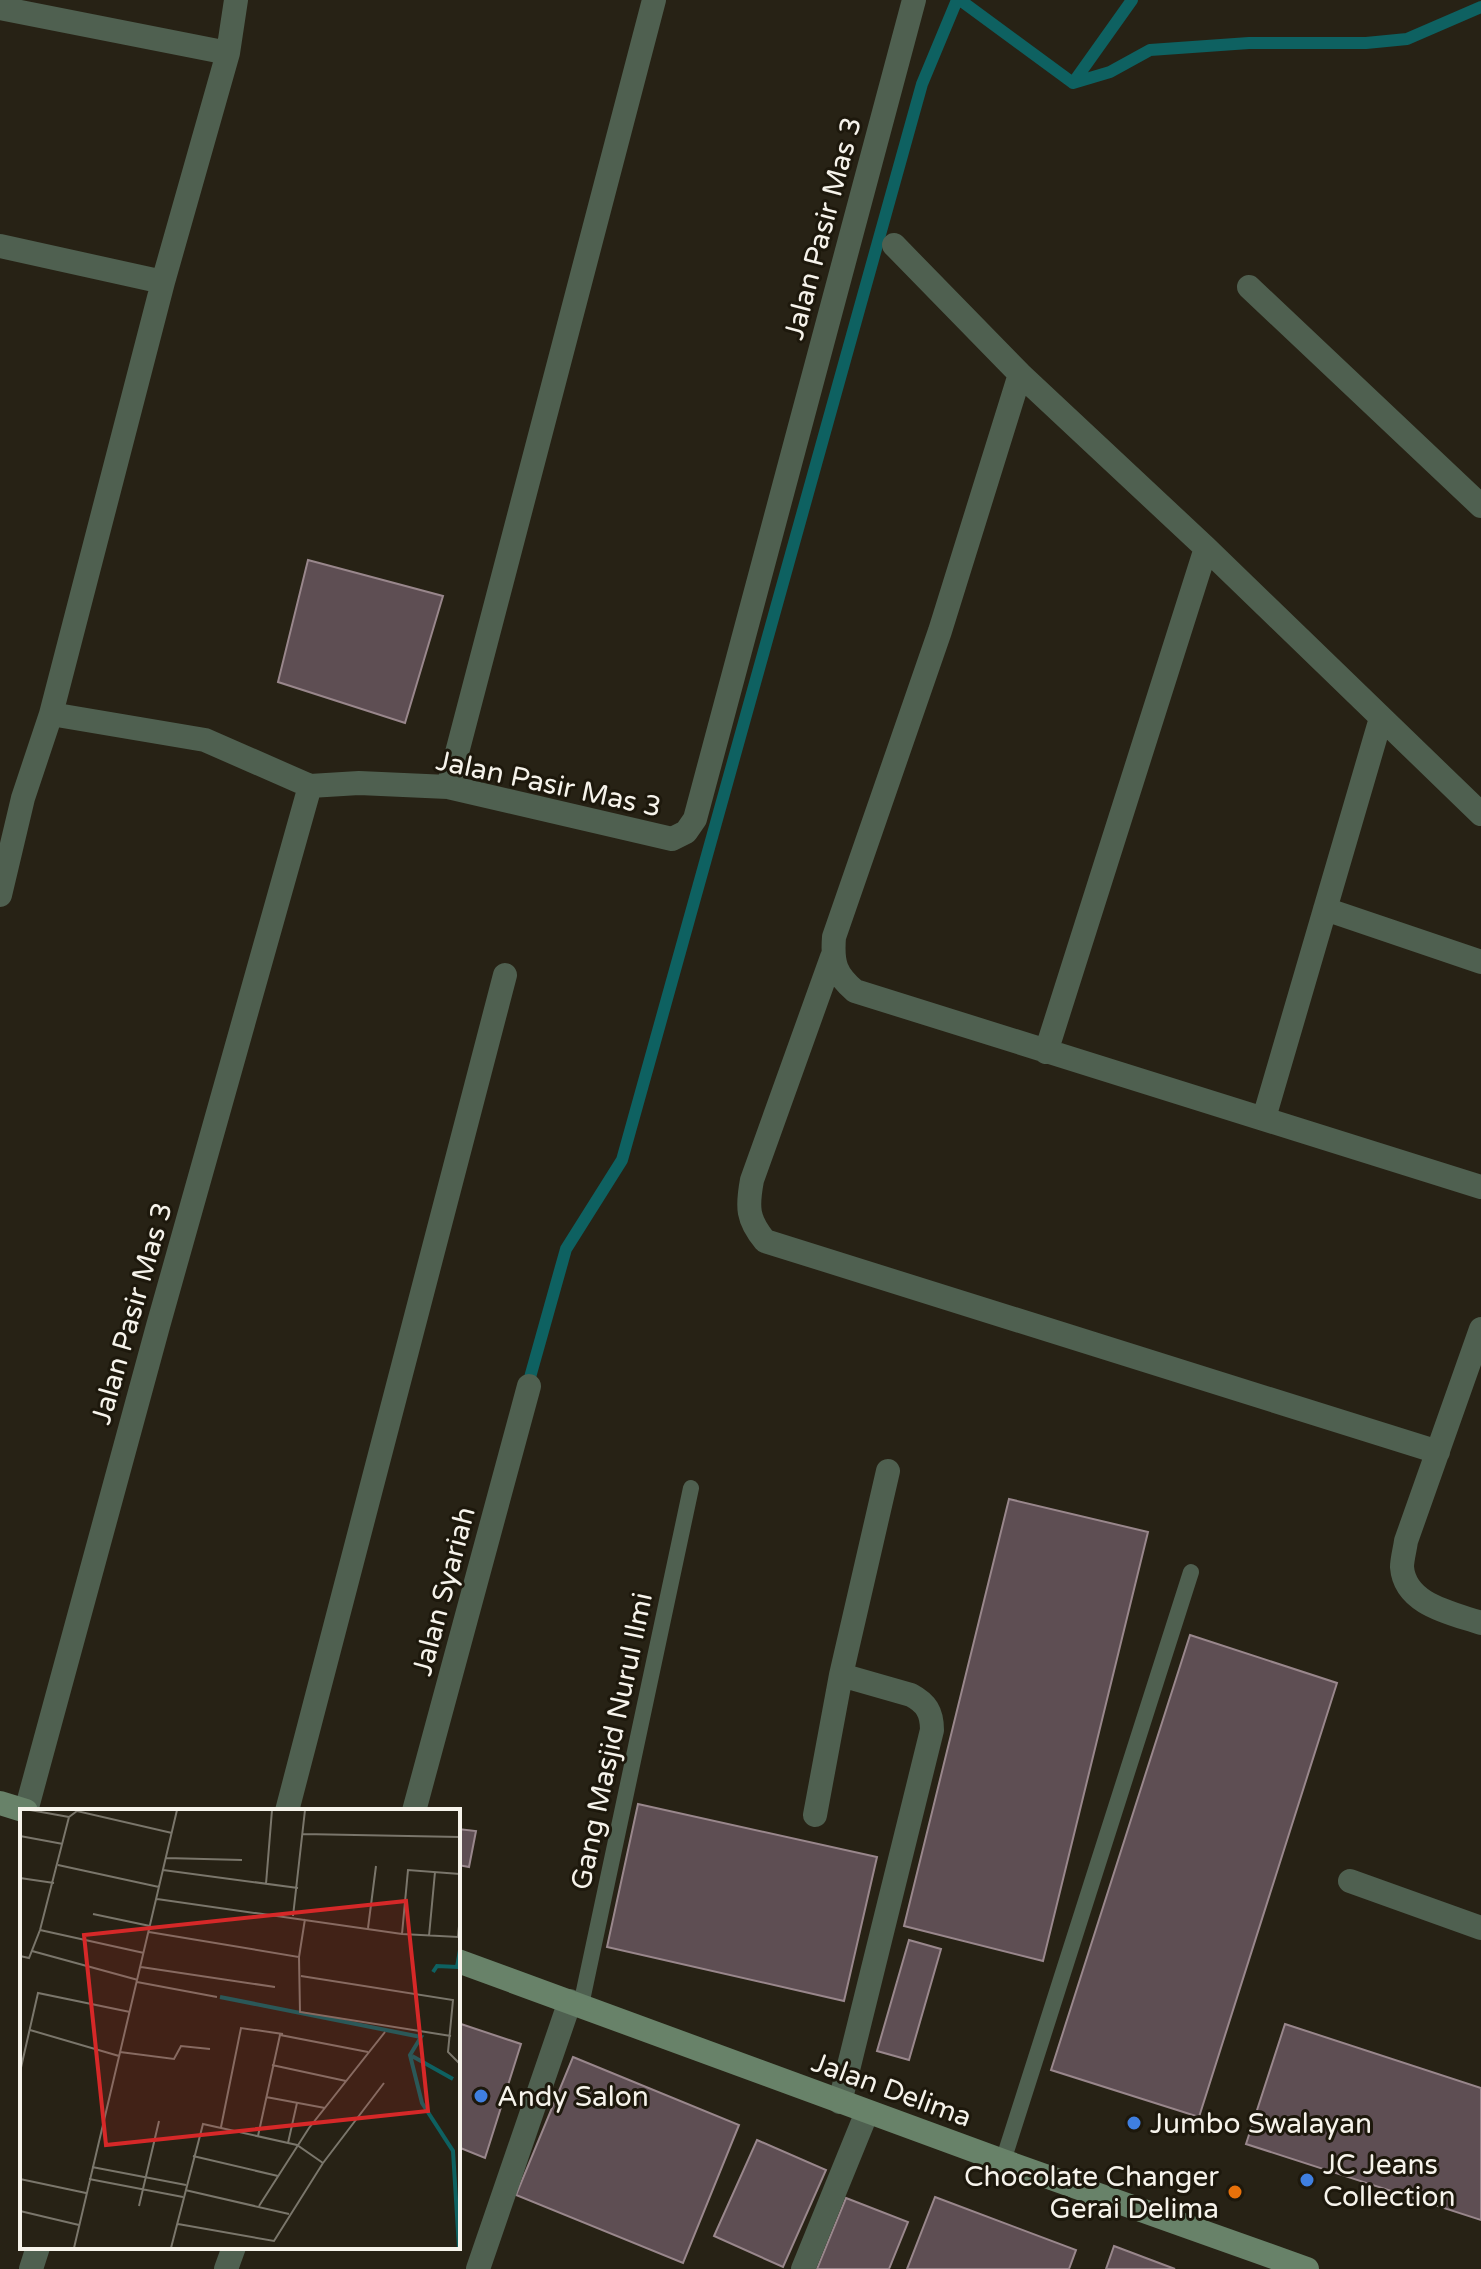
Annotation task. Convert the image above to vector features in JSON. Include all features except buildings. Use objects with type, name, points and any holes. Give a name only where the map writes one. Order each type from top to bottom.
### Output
[{"type":"main road","points":[[0,1803],[20,1809]]},
{"type":"main road","name":"Jalan Delima","points":[[460,1962],[867,2112],[1307,2269]]},
{"type":"street","points":[[0,895],[11,795],[51,714],[163,282],[228,53],[236,0]]},
{"type":"street","points":[[448,787],[654,0]]},
{"type":"street","name":"Jalan Pasir Mas 3","points":[[27,1809],[310,786],[359,783],[448,787],[672,839],[686,832],[695,819],[914,0]]},
{"type":"street","points":[[0,8],[228,53]]},
{"type":"street","points":[[894,245],[1020,374],[1206,548],[1481,814]]},
{"type":"street","points":[[0,246],[163,282]]},
{"type":"street","points":[[1249,287],[1481,506]]},
{"type":"street","points":[[1020,374],[940,631],[837,926],[832,957],[752,1180],[747,1203],[752,1226],[765,1241],[1438,1452]]},
{"type":"street","points":[[1046,1052],[1206,548]]},
{"type":"street","points":[[51,714],[205,740],[310,786]]},
{"type":"street","points":[[1264,1118],[1381,718]]},
{"type":"street","points":[[1325,909],[1481,962]]},
{"type":"street","points":[[832,957],[841,980],[855,991],[1481,1187]]},
{"type":"street","points":[[288,1809],[505,975]]},
{"type":"street","points":[[1481,1329],[1406,1541],[1402,1566],[1406,1581],[1416,1596],[1433,1607],[1481,1623]]},
{"type":"street","name":"Jalan Syariah","points":[[415,1809],[529,1386]]},
{"type":"street","points":[[815,1815],[841,1675],[888,1471]]},
{"type":"street","points":[[840,2102],[932,1730],[928,1708],[920,1700],[841,1675]]},
{"type":"street","points":[[1350,1881],[1481,1928]]},
{"type":"street","points":[[478,2269],[575,2003]]},
{"type":"street","points":[[803,2269],[867,2112]]},
{"type":"street","points":[[31,2269],[37,2249]]},
{"type":"street","points":[[226,2269],[233,2249]]},
{"type":"lane","name":"Gang Masjid Nurul Ilmi","points":[[575,2003],[691,1488]]},
{"type":"lane","points":[[1003,2161],[1191,1572]]},
{"type":"waterway","points":[[527,1388],[566,1249],[622,1160],[922,84],[957,0]]},
{"type":"waterway","points":[[960,0],[1073,83],[1110,72],[1150,50],[1249,43],[1366,43],[1407,39],[1481,7]]},
{"type":"waterway","points":[[1073,83],[1132,0]]},
{"type":"place","name":"Andy Salon","points":[[481,2096]]},
{"type":"place","name":"Jumbo Swalayan","points":[[1134,2123]]},
{"type":"place","name":"JC Jeans Collection","points":[[1307,2180]]},
{"type":"place","name":"Chocolate Changer Gerai Delima","points":[[1235,2192]]}]
